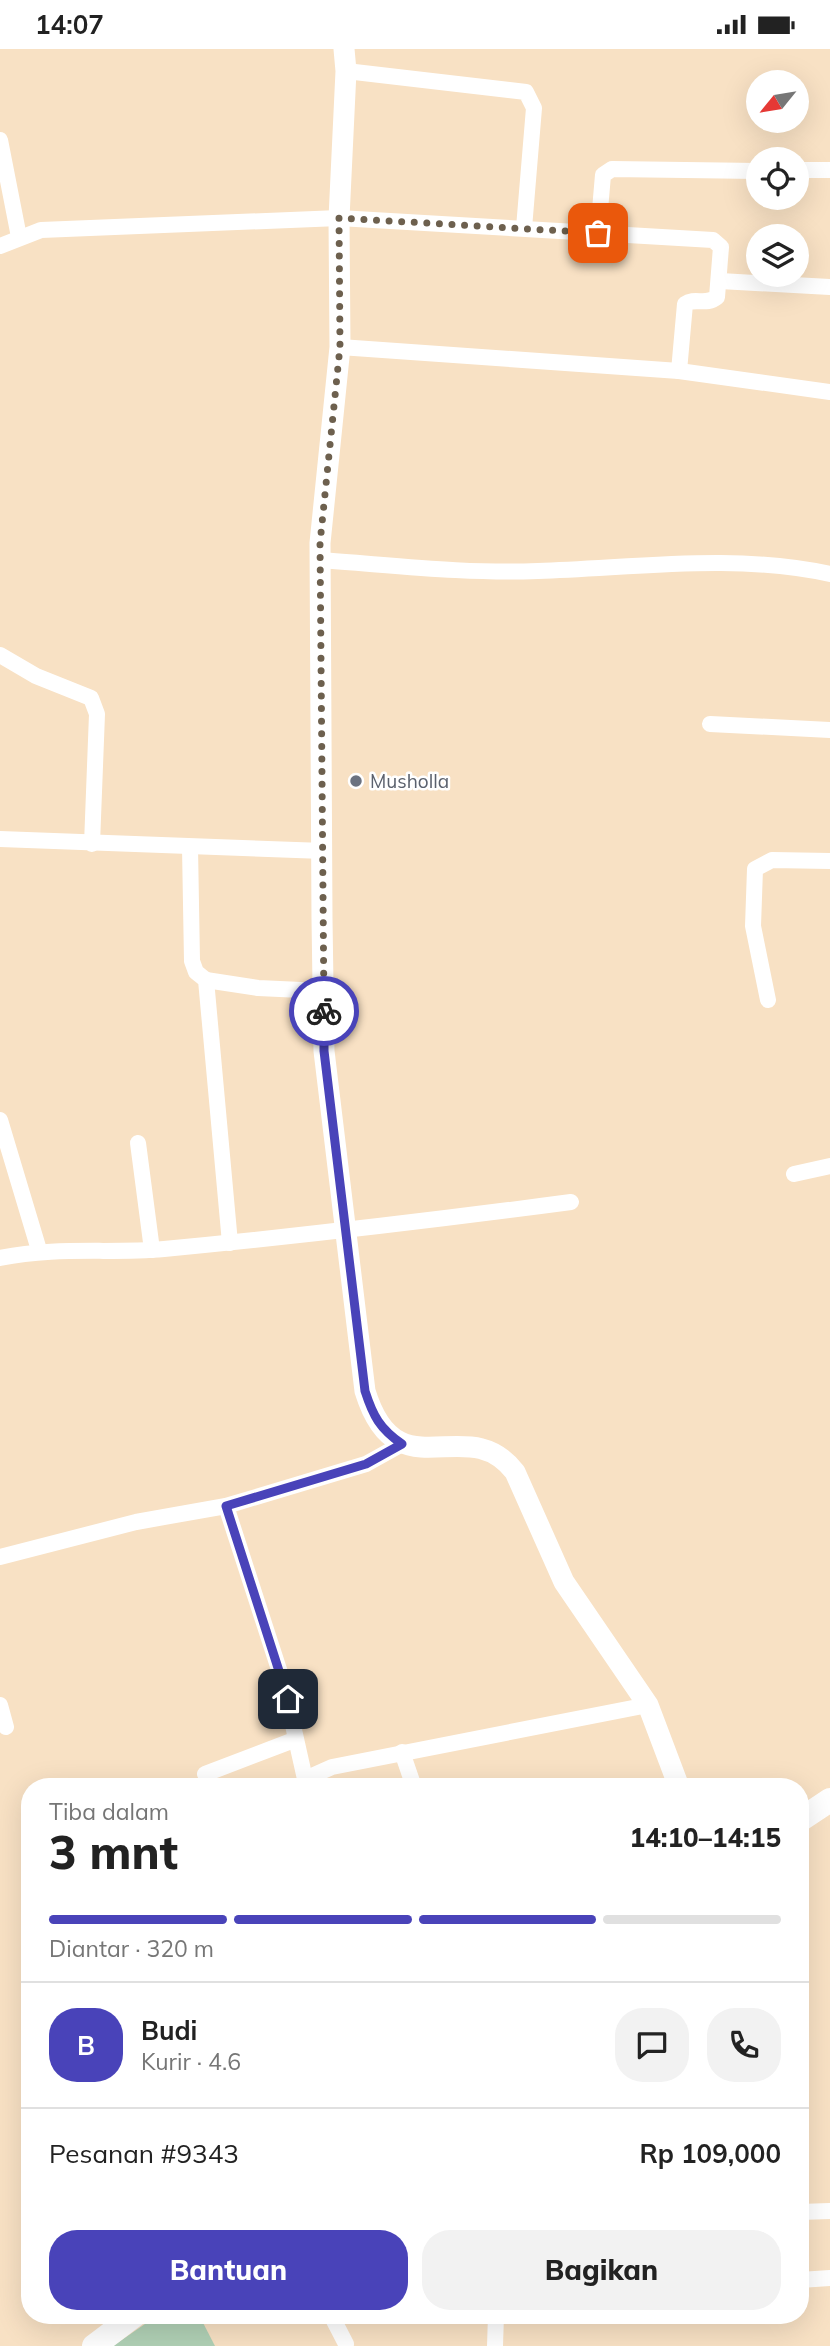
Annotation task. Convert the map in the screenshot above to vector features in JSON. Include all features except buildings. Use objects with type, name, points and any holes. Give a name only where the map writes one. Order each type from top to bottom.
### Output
[{"type":"main road","points":[[809,1815],[829,1805]]},
{"type":"main road","points":[[94,2346],[123,2324]]},
{"type":"street","points":[[344,49],[346,71],[339,218],[340,347],[320,561],[323,991],[324,1051],[365,1391],[372,1413],[383,1431],[402,1444],[479,1448],[498,1453],[516,1472],[564,1582],[648,1705],[676,1778]]},
{"type":"street","points":[[346,71],[526,92],[534,108],[524,228]]},
{"type":"street","points":[[0,140],[19,237]]},
{"type":"street","points":[[598,233],[603,175],[612,169],[746,171]]},
{"type":"street","points":[[809,170],[830,170]]},
{"type":"street","points":[[0,246],[41,230],[339,218],[713,240],[721,247],[717,297],[713,301],[685,304],[679,371]]},
{"type":"street","points":[[720,281],[830,287]]},
{"type":"street","points":[[340,347],[679,371],[830,392]]},
{"type":"street","points":[[320,561],[536,571],[709,562],[802,568],[830,574]]},
{"type":"street","points":[[0,655],[36,676],[91,698],[97,715],[92,844]]},
{"type":"street","points":[[710,724],[830,730]]},
{"type":"street","points":[[0,839],[324,851]]},
{"type":"street","points":[[190,847],[192,961],[196,972],[206,979],[258,988],[323,991]]},
{"type":"street","points":[[768,1000],[753,926],[755,869],[772,860],[830,861]]},
{"type":"street","points":[[206,979],[230,1243]]},
{"type":"street","points":[[0,1120],[39,1250]]},
{"type":"street","points":[[138,1143],[152,1250]]},
{"type":"street","points":[[794,1174],[830,1166]]},
{"type":"street","points":[[0,1258],[39,1250],[152,1250],[347,1232],[571,1202]]},
{"type":"street","points":[[0,1557],[136,1522],[226,1506],[366,1464],[402,1444]]},
{"type":"street","points":[[226,1506],[284,1685],[292,1714],[294,1739],[306,1778]]},
{"type":"street","points":[[0,1705],[6,1727]]},
{"type":"street","points":[[315,1778],[332,1767],[648,1705]]},
{"type":"street","points":[[205,1774],[294,1739]]},
{"type":"street","points":[[402,1752],[411,1778]]},
{"type":"street","points":[[809,2212],[830,2211]]},
{"type":"street","points":[[809,2279],[830,2278]]},
{"type":"street","points":[[336,2324],[346,2344]]},
{"type":"street","points":[[495,2346],[496,2324]]},
{"type":"green space","points":[[145,2324],[204,2324],[215,2346],[113,2346]]},
{"type":"way so far","points":[[324,1011],[320,543],[340,347],[339,218],[598,233]]},
{"type":"place","name":"Musholla","points":[[356,781]]},
{"type":"route","points":[[288,1699],[226,1506],[366,1464],[402,1444],[383,1431],[372,1413],[365,1391],[324,1051],[324,1011]]}]
